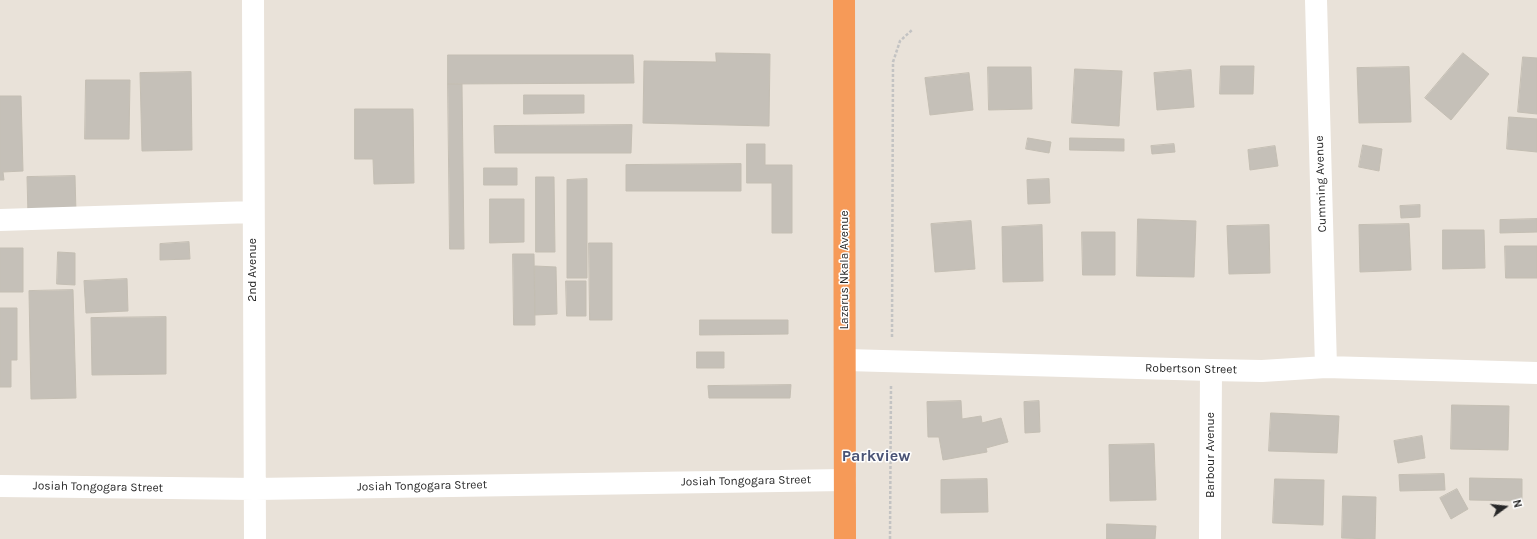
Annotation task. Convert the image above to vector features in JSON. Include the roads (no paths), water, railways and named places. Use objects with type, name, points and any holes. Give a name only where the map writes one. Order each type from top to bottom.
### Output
[{"type":"highway","name":"Lazarus Nkala Avenue","points":[[844,0],[846,360],[845,539]]},
{"type":"street","name":"2nd Avenue","points":[[253,0],[255,539]]},
{"type":"street","name":"Cumming Avenue","points":[[1316,0],[1326,367]]},
{"type":"street","points":[[0,220],[253,212]]},
{"type":"street","name":"Robertson Street","points":[[846,360],[1211,370],[1262,370],[1326,367],[1537,373]]},
{"type":"street","name":"Barbour Avenue","points":[[1210,539],[1211,370]]},
{"type":"street","name":"Josiah Tongogara Street","points":[[0,486],[255,489],[845,480]]},
{"type":"district","name":"Parkview","points":[[876,456]]}]
